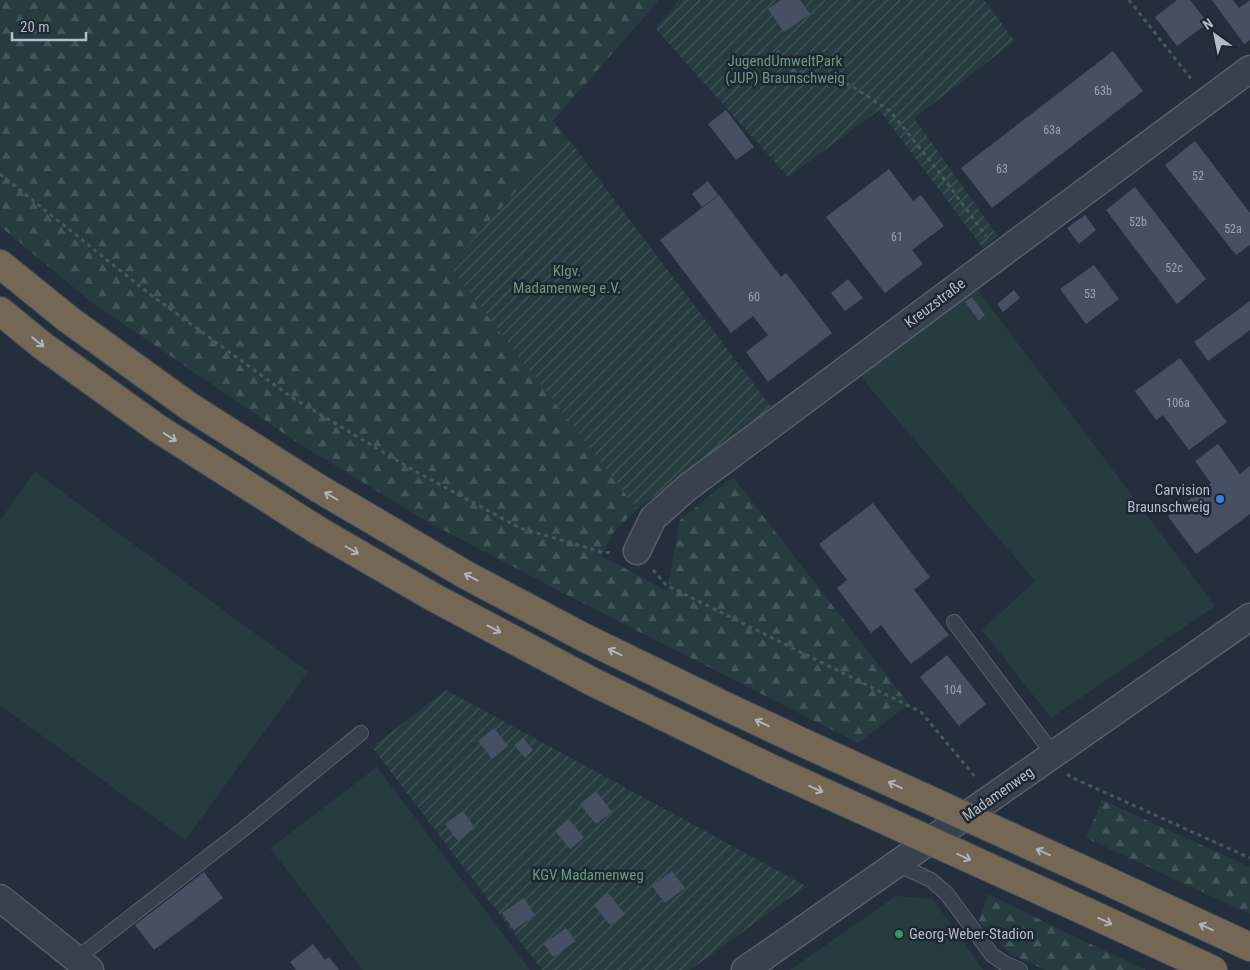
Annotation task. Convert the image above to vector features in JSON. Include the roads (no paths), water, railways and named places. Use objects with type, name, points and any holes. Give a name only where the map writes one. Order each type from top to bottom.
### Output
[{"type":"highway","points":[[0,264],[68,320],[183,401],[318,488],[466,575],[585,638],[723,705],[1250,947]]},
{"type":"highway","points":[[0,311],[43,346],[156,428],[319,531],[433,597],[593,682],[772,769],[1213,970]]},
{"type":"street","name":"Kreuzstraße","points":[[637,551],[653,518],[688,487],[1250,69]]},
{"type":"street","name":"Madamenweg","points":[[745,970],[1250,617]]},
{"type":"street","points":[[0,898],[83,964]]},
{"type":"lane","points":[[954,622],[1050,757]]},
{"type":"lane","points":[[83,964],[361,732]]},
{"type":"lane","points":[[897,864],[931,880],[947,894],[992,955],[1020,970]]},
{"type":"place","name":"Carvision Braunschweig","points":[[1220,499]]},
{"type":"place","name":"Georg-Weber-Stadion","points":[[899,934]]},
{"type":"park label","name":"JugendUmweltPark (JUP) Braunschweig","points":[[785,70]]},
{"type":"park label","name":"Klgv. Madamenweg e.V.","points":[[567,280]]},
{"type":"park label","name":"KGV Madamenweg","points":[[588,875]]}]
